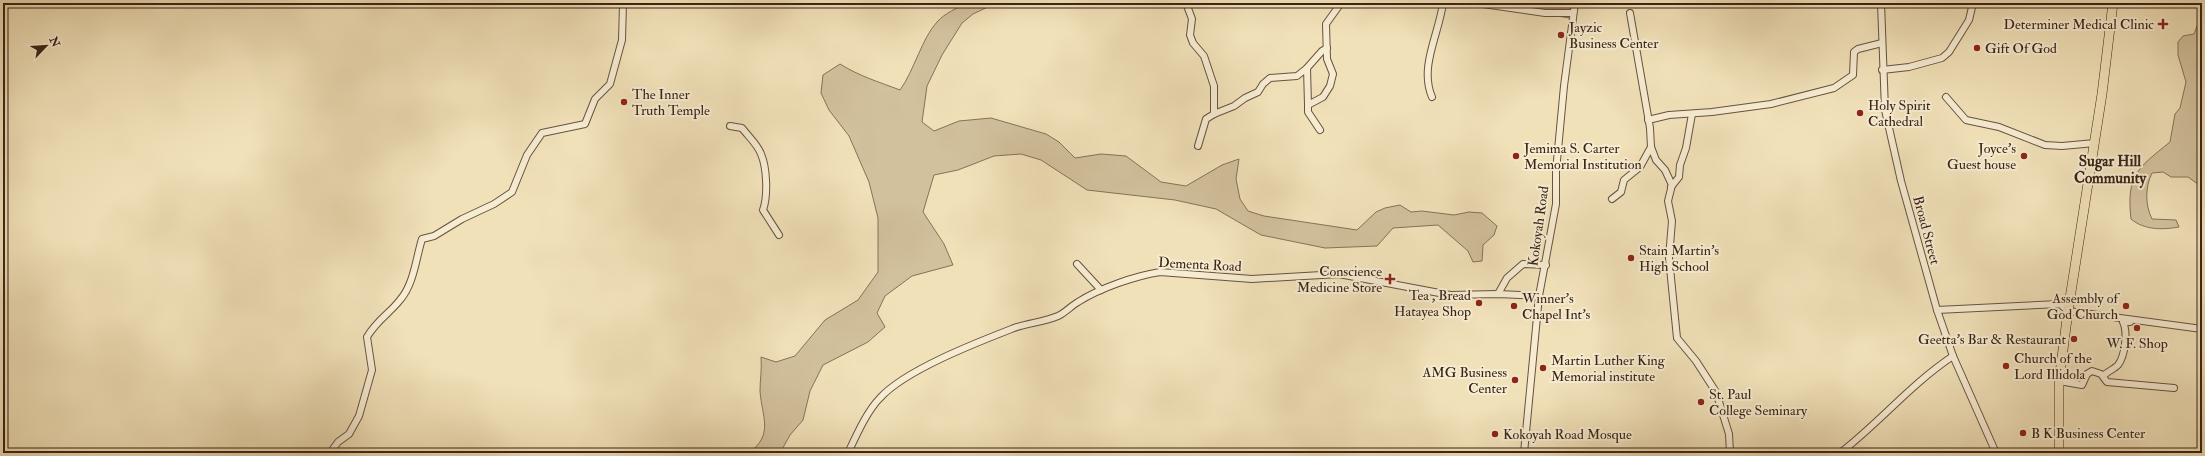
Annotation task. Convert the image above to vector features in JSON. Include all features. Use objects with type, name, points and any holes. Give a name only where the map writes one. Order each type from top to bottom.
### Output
[{"type":"highway","points":[[2059,453],[2059,381],[2068,311],[2095,143],[2113,3]]},
{"type":"street","points":[[330,453],[338,442],[349,434],[359,416],[372,370],[367,337],[376,323],[394,307],[404,295],[410,283],[422,239],[434,236],[462,219],[494,204],[512,192],[527,155],[542,134],[585,124],[595,99],[610,84],[622,40],[623,3]]},
{"type":"street","points":[[1186,3],[1192,19],[1190,35],[1193,43],[1204,56],[1214,86],[1214,114]]},
{"type":"street","points":[[1308,105],[1323,97],[1330,86],[1333,74],[1327,59],[1326,24],[1342,3]]},
{"type":"street","points":[[1432,97],[1427,85],[1429,67],[1443,3]]},
{"type":"street","points":[[1476,3],[1545,13],[1573,13]]},
{"type":"street","name":"Kokoyah Road","points":[[1524,453],[1539,296],[1546,265],[1556,204],[1556,171],[1575,3]]},
{"type":"street","name":"Broad Street","points":[[1881,3],[1882,70],[1885,110],[1891,141],[1937,310],[1953,356],[1996,453]]},
{"type":"street","points":[[1882,70],[1909,67],[1942,58],[1949,52],[1969,20],[1973,3]]},
{"type":"street","points":[[1630,13],[1648,120],[1651,147],[1656,160],[1665,170],[1671,187]]},
{"type":"street","points":[[1648,120],[1662,116],[1692,114],[1771,104],[1834,88],[1854,75],[1854,52],[1858,48],[1882,42]]},
{"type":"street","points":[[1198,146],[1206,119],[1234,106],[1245,98],[1258,92],[1263,84],[1270,78],[1297,76],[1307,68],[1322,51],[1327,48]]},
{"type":"street","points":[[1307,68],[1308,112],[1320,130]]},
{"type":"street","points":[[1946,97],[1966,120],[2000,127],[2045,145],[2062,146],[2095,143]]},
{"type":"street","points":[[1692,114],[1686,148],[1680,165],[1679,177],[1671,187],[1668,201],[1672,221],[1669,258],[1674,294],[1674,328],[1681,345],[1696,360],[1716,392],[1729,434],[1730,453]]},
{"type":"street","points":[[730,126],[742,128],[761,153],[765,173],[763,210],[779,235]]},
{"type":"street","points":[[1612,199],[1622,192],[1624,180],[1640,167],[1651,147]]},
{"type":"street","points":[[1077,264],[1101,290]]},
{"type":"street","points":[[1498,294],[1507,278],[1523,264],[1546,265]]},
{"type":"street","name":"Dementa Road","points":[[848,453],[878,399],[892,386],[925,367],[979,343],[1015,328],[1059,316],[1078,302],[1101,290],[1148,274],[1160,272],[1252,279],[1339,274],[1450,295],[1498,294],[1539,296]]},
{"type":"street","points":[[1937,310],[2060,304],[2068,311],[2202,329]]},
{"type":"street","points":[[2102,376],[2116,367],[2121,358],[2126,328],[2123,322],[2146,322]]},
{"type":"street","points":[[1840,453],[1861,437],[1901,397],[1931,371],[1953,356]]},
{"type":"street","points":[[2059,381],[2082,385],[2090,372],[2101,374],[2107,382],[2174,388]]},
{"type":"shaded area","points":[[968,3],[996,3],[973,14],[962,23],[942,55],[927,86],[922,122],[934,131],[959,121],[991,118],[1046,134],[1059,142],[1075,158],[1101,154],[1126,156],[1161,182],[1186,186],[1222,165],[1239,159],[1236,179],[1240,199],[1248,211],[1264,216],[1357,230],[1376,212],[1385,208],[1400,205],[1411,212],[1422,211],[1454,215],[1469,212],[1482,213],[1497,226],[1494,235],[1483,245],[1482,261],[1473,262],[1468,251],[1438,225],[1393,228],[1377,246],[1325,248],[1261,235],[1216,209],[1175,200],[1087,190],[1041,160],[1021,154],[994,156],[958,170],[934,175],[923,212],[944,244],[953,265],[912,276],[885,296],[877,313],[885,327],[868,342],[823,365],[810,391],[803,420],[790,435],[780,453],[749,453],[762,439],[765,425],[760,391],[761,357],[776,362],[795,356],[825,320],[858,300],[878,272],[878,218],[869,182],[849,136],[829,110],[821,93],[823,75],[840,64],[862,75],[900,90],[910,74],[922,46],[937,22],[951,11]]},
{"type":"shaded area","points":[[1530,3],[1573,3],[1569,18],[1534,12]]},
{"type":"shaded area","points":[[2200,18],[2202,18],[2202,187],[2188,177],[2171,177],[2163,172],[2152,173],[2148,184],[2147,202],[2152,219],[2176,220],[2179,227],[2160,229],[2147,227],[2136,223],[2131,219],[2130,192],[2133,182],[2142,166],[2170,142],[2175,114],[2180,108],[2186,82],[2178,55],[2178,42],[2183,36],[2194,34]]},
{"type":"place","name":"Determiner Medical Clinic","points":[[2163,24]]},
{"type":"place","name":"Jayzic Business Center","points":[[1561,35]]},
{"type":"place","name":"Gift Of God","points":[[1977,48]]},
{"type":"place","name":"The Inner Truth Temple","points":[[624,102]]},
{"type":"place","name":"Holy Spirit Cathedral","points":[[1860,113]]},
{"type":"place","name":"Jemima S. Carter Memorial Institution","points":[[1516,156]]},
{"type":"place","name":"Joyce's Guest house","points":[[2024,156]]},
{"type":"place","name":"Stain Martin's High School","points":[[1631,258]]},
{"type":"place","name":"Conscience Medicine Store","points":[[1390,279]]},
{"type":"place","name":"Tea , Bread Hatayea Shop","points":[[1479,303]]},
{"type":"place","name":"Winner's Chapel Int's","points":[[1514,306]]},
{"type":"place","name":"Assembly of God Church","points":[[2126,306]]},
{"type":"place","name":"W. F. Shop","points":[[2137,328]]},
{"type":"place","name":"Geetta's Bar & Restaurant","points":[[2074,339]]},
{"type":"place","name":"Church of the Lord Illidola","points":[[2006,366]]},
{"type":"place","name":"Martin Luther King Memorial institute","points":[[1543,368]]},
{"type":"place","name":"AMG Business Center","points":[[1515,380]]},
{"type":"place","name":"St. Paul College Seminary","points":[[1701,402]]},
{"type":"place","name":"B K Business Center","points":[[2023,433]]},
{"type":"place","name":"Kokoyah Road Mosque","points":[[1495,434]]},
{"type":"district","name":"Sugar Hill Community","points":[[2110,170]]}]
